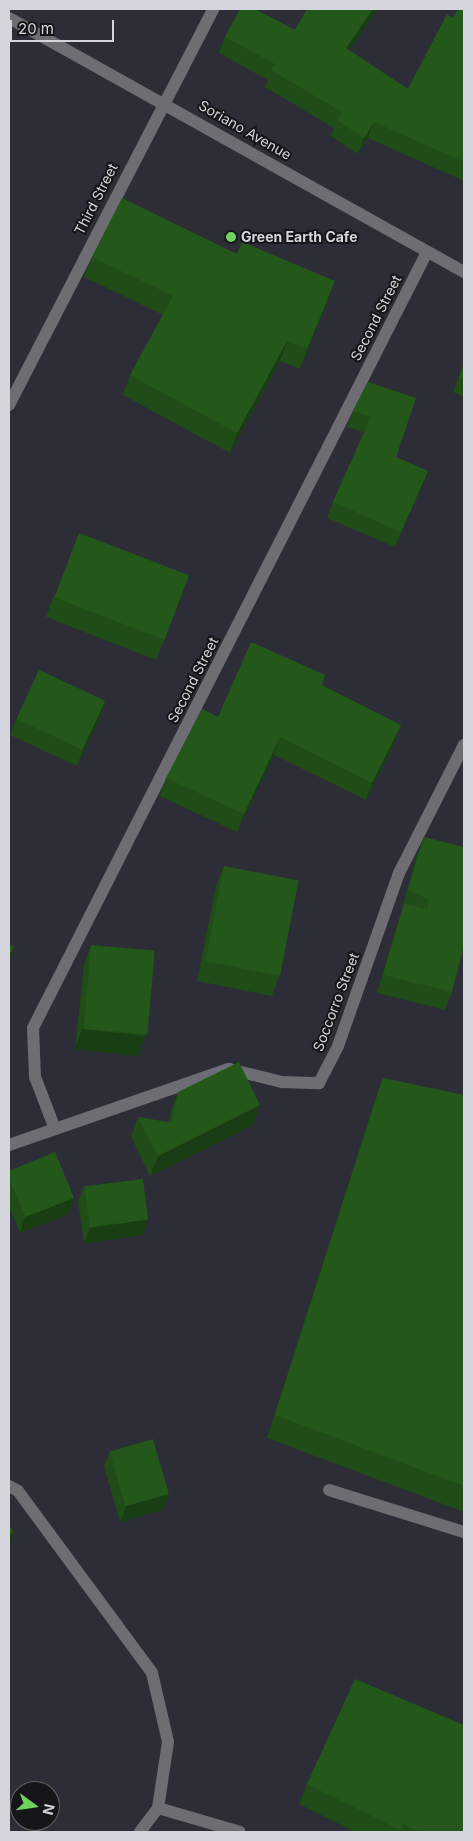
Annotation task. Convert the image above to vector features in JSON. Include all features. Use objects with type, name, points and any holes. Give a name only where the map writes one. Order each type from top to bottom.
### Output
[{"type":"street","name":"Third Street","points":[[9,405],[162,101],[213,9]]},
{"type":"street","name":"Soriano Avenue","points":[[9,18],[162,101],[464,272]]},
{"type":"street","name":"Second Street","points":[[55,1129],[35,1078],[33,1028],[427,252]]},
{"type":"street","name":"Soccorro Street","points":[[9,1145],[229,1069],[282,1082],[319,1083],[338,1046],[398,872],[464,745]]},
{"type":"street","points":[[9,1486],[18,1491],[152,1673],[168,1742],[158,1808],[140,1832]]},
{"type":"street","points":[[329,1490],[464,1532]]},
{"type":"street","points":[[158,1808],[240,1832]]},
{"type":"building","points":[[240,9],[255,9],[295,30],[307,9],[373,9],[346,48],[408,89],[447,14],[453,18],[458,9],[464,9],[464,162],[374,122],[364,138],[337,120],[342,112],[271,70],[275,64],[225,37]]},
{"type":"building","points":[[122,198],[237,254],[242,242],[335,281],[307,349],[287,341],[237,433],[130,375],[173,296],[92,257]]},
{"type":"building","points":[[464,363],[464,379],[459,377]]},
{"type":"building","points":[[368,382],[416,398],[396,457],[428,471],[401,532],[333,502],[371,417],[353,411]]},
{"type":"building","points":[[79,533],[189,575],[164,640],[54,597]]},
{"type":"building","points":[[251,642],[325,675],[321,685],[401,725],[372,783],[280,737],[244,814],[166,778],[202,709],[218,717]]},
{"type":"building","points":[[39,670],[105,701],[82,750],[16,719]]},
{"type":"building","points":[[424,837],[464,847],[464,945],[452,992],[383,975],[404,904],[427,909],[429,900],[408,890]]},
{"type":"building","points":[[224,866],[299,881],[280,976],[205,961]]},
{"type":"building","points":[[9,944],[14,947],[9,956]]},
{"type":"building","points":[[91,945],[155,951],[147,1034],[84,1029]]},
{"type":"building","points":[[239,1062],[260,1105],[158,1156],[138,1117],[172,1123],[178,1092]]},
{"type":"building","points":[[383,1078],[464,1095],[464,1486],[275,1415]]},
{"type":"building","points":[[55,1152],[74,1198],[25,1217],[9,1178],[9,1171]]},
{"type":"building","points":[[143,1179],[148,1220],[89,1227],[84,1186]]},
{"type":"building","points":[[153,1439],[169,1494],[125,1506],[110,1451]]},
{"type":"building","points":[[9,1525],[14,1532],[9,1535]]},
{"type":"building","points":[[355,1679],[464,1725],[464,1832],[422,1832],[403,1825],[400,1830],[307,1784]]},
{"type":"place","name":"Green Earth Cafe","points":[[231,237]]}]
